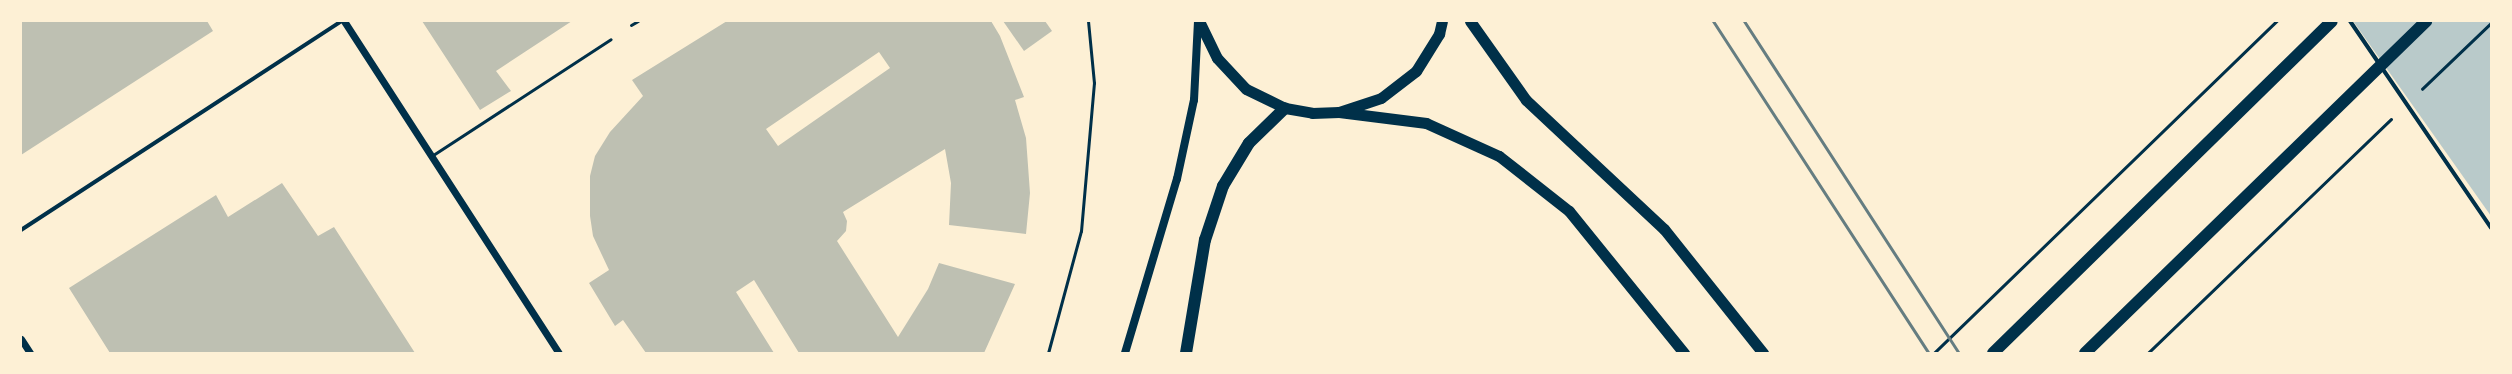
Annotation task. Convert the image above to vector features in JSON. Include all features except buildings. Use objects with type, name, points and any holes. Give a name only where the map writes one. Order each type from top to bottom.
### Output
[{"type":"highway","points":[[1199,21],[1217,58],[1246,89],[1285,108],[1312,113],[1339,112],[1426,123],[1499,156],[1569,211],[1684,353]]},
{"type":"highway","points":[[1339,112],[1381,98],[1416,71],[1439,34],[1442,21]]},
{"type":"highway","points":[[1470,21],[1526,100],[1664,229],[1763,353]]},
{"type":"highway","points":[[1993,353],[2332,21]]},
{"type":"highway","points":[[2085,353],[2426,21]]},
{"type":"highway","points":[[1186,353],[1205,240],[1224,186],[1249,143],[1285,108]]},
{"type":"main road","points":[[1125,353],[1177,179],[1194,100],[1199,21]]},
{"type":"street","points":[[21,230],[343,21],[433,156],[559,353]]},
{"type":"street","points":[[2350,21],[2491,228]]},
{"type":"street","points":[[21,339],[30,353]]},
{"type":"lane","points":[[632,25],[638,21]]},
{"type":"lane","points":[[1048,353],[1081,231],[1094,83],[1088,21]]},
{"type":"lane","points":[[433,156],[611,39]]},
{"type":"path","points":[[1934,353],[2277,21]]},
{"type":"path","points":[[2417,95],[2491,23]]},
{"type":"path","points":[[2148,353],[2394,117]]},
{"type":"shaded area","points":[[2353,21],[2491,21],[2491,216]]},
{"type":"railway","points":[[1713,21],[1929,353]]},
{"type":"railway","points":[[1744,21],[1959,353]]}]
